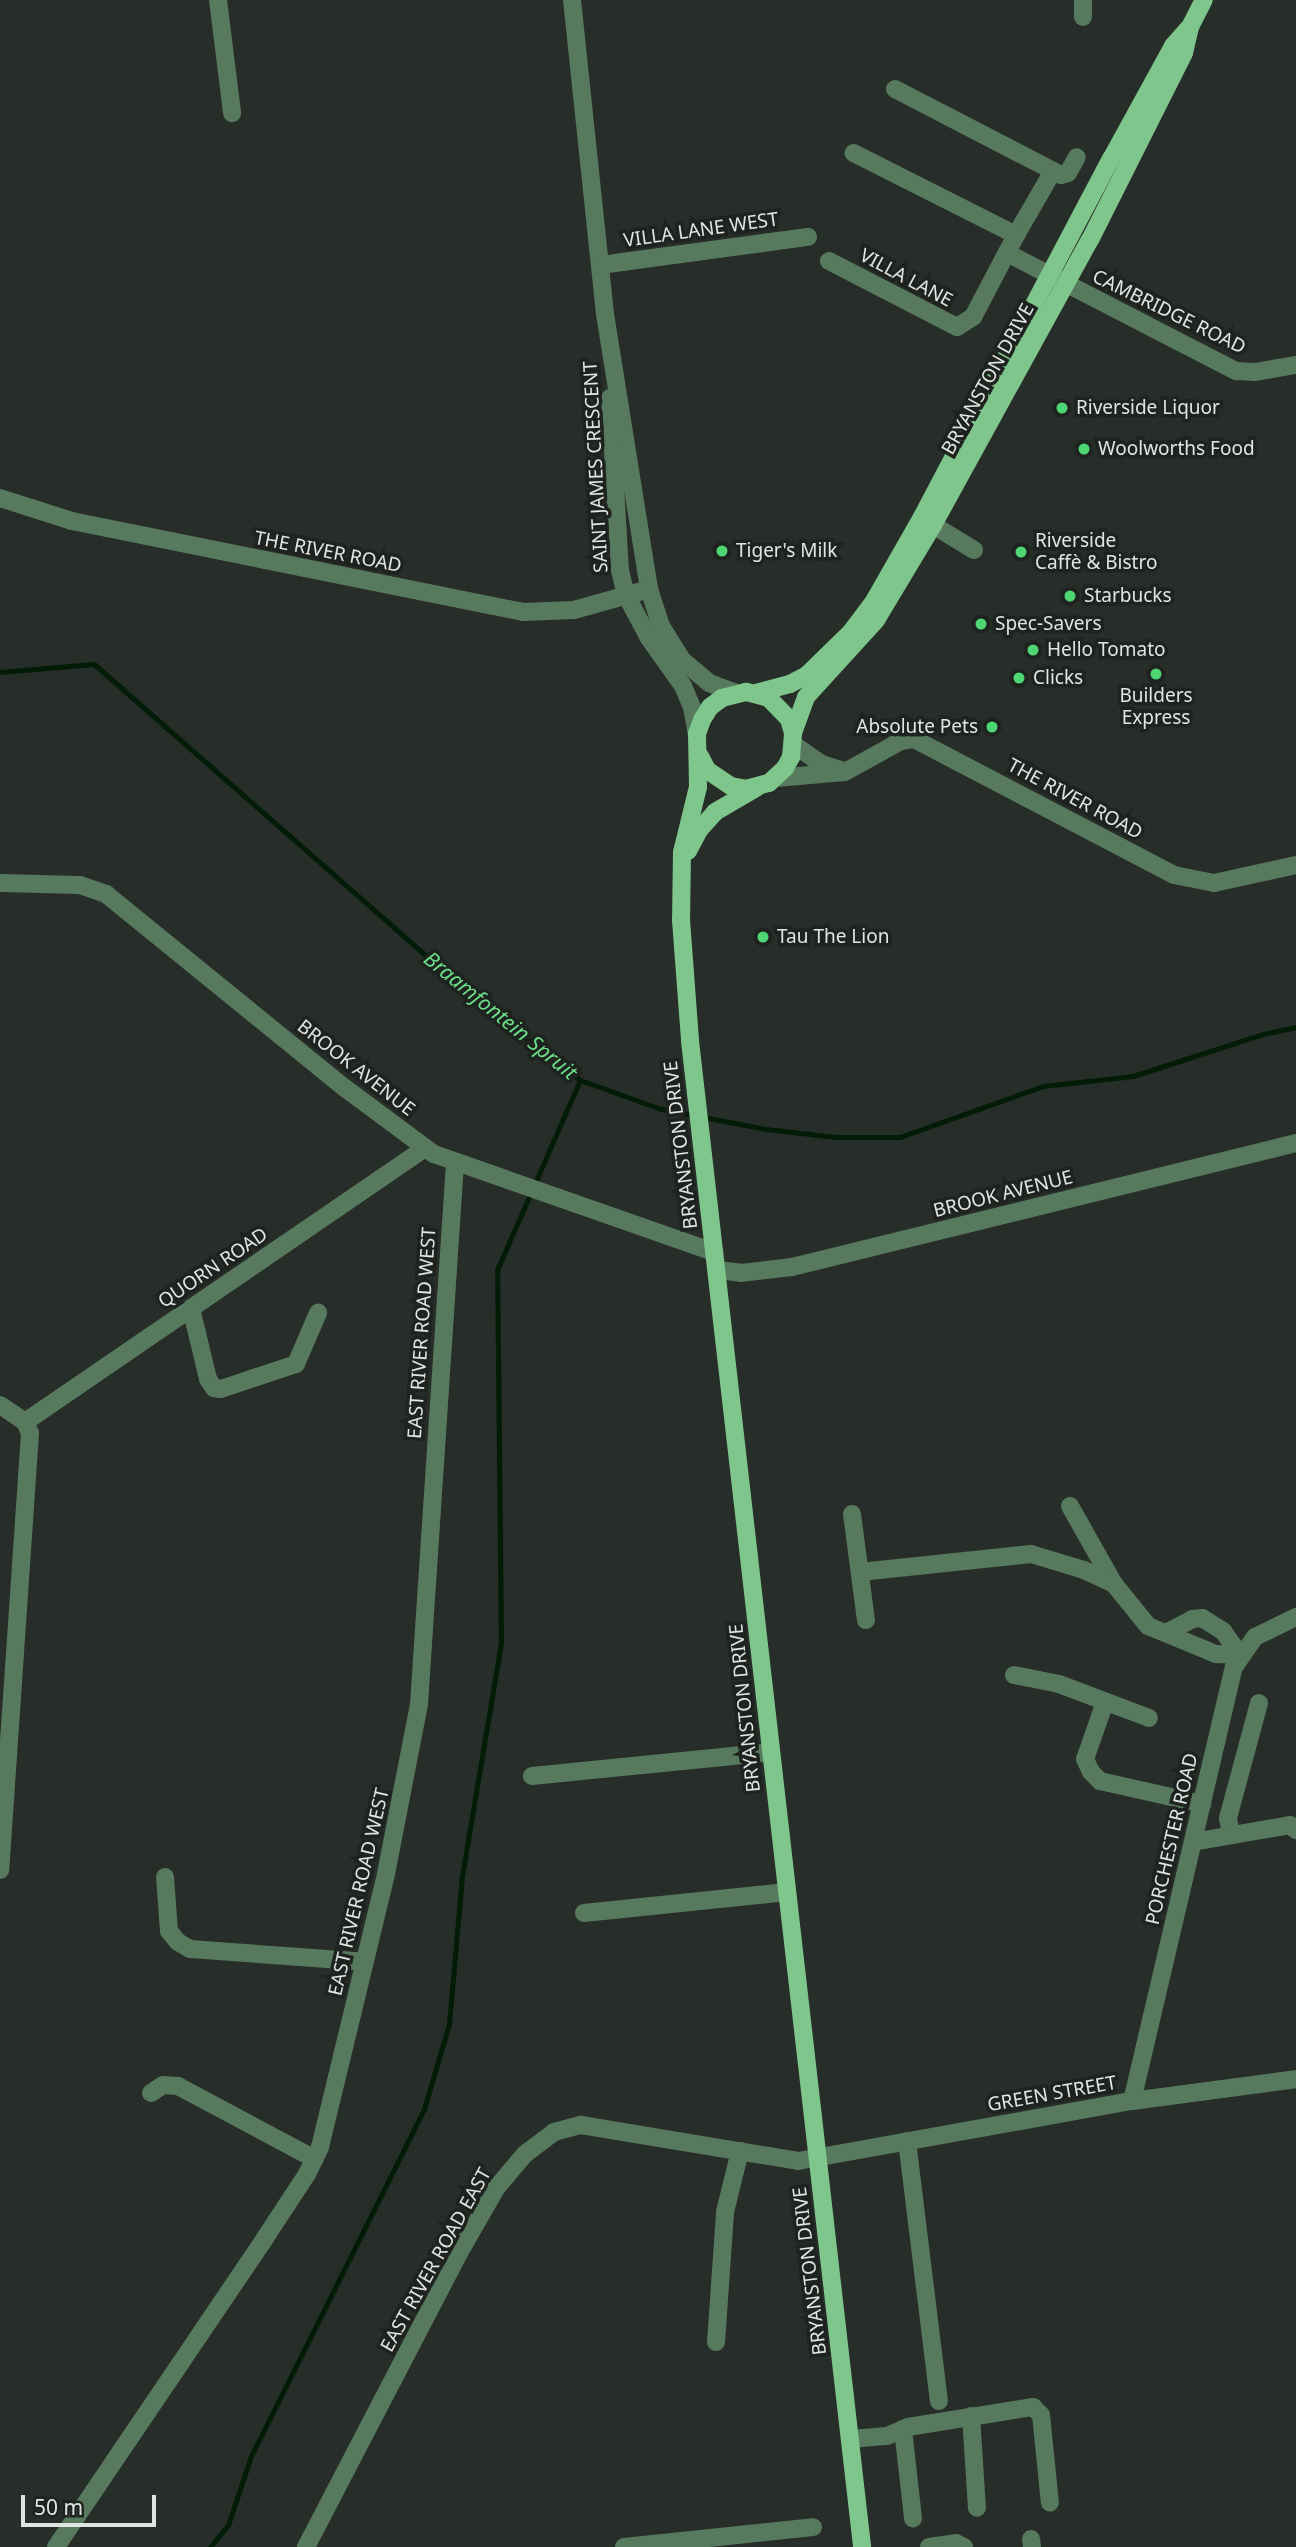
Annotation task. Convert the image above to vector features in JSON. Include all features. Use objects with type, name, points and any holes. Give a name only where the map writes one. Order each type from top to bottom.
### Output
[{"type":"main road","name":"BRYANSTON DRIVE","points":[[755,693],[790,684],[807,675],[851,632],[873,603],[1184,53],[1191,27],[1204,0]]},
{"type":"main road","name":"BRYANSTON DRIVE","points":[[793,738],[806,697],[876,620],[933,525],[1057,280]]},
{"type":"main road","points":[[737,693],[755,693],[780,707],[793,738],[785,768],[768,782],[746,789],[724,783],[707,770],[700,756],[697,734],[710,707],[737,693]]},
{"type":"main road","name":"BRYANSTON DRIVE","points":[[700,756],[698,787],[683,841],[682,863],[681,920],[690,1041],[862,2547]]},
{"type":"main road","name":"BRYANSTON DRIVE","points":[[682,863],[699,830],[715,812],[768,782]]},
{"type":"street","points":[[218,0],[232,113]]},
{"type":"street","name":"SAINT JAMES CRESCENT","points":[[572,0],[600,265],[649,589],[661,626],[682,660],[709,683],[737,693]]},
{"type":"street","points":[[895,89],[1053,171],[1065,175],[1077,157]]},
{"type":"street","points":[[854,153],[1016,234]]},
{"type":"street","name":"VILLA LANE","points":[[829,261],[957,327],[973,317],[1016,234],[1053,171]]},
{"type":"street","name":"VILLA LANE WEST","points":[[600,265],[807,237]]},
{"type":"street","points":[[1007,253],[1057,280]]},
{"type":"street","name":"CAMBRIDGE ROAD","points":[[1057,280],[1236,371],[1255,372],[1296,365]]},
{"type":"street","name":"SAINT JAMES CRESCENT","points":[[611,346],[609,387],[621,570],[626,595],[649,638],[683,686],[692,707],[697,734]]},
{"type":"street","name":"THE RIVER ROAD","points":[[0,498],[72,521],[523,612],[574,610],[649,589]]},
{"type":"street","points":[[933,525],[974,550]]},
{"type":"street","points":[[793,738],[822,764],[845,772]]},
{"type":"street","name":"THE RIVER ROAD","points":[[768,782],[845,772],[901,741],[914,739],[1174,875],[1214,883],[1296,865]]},
{"type":"street","name":"BROOK AVENUE","points":[[0,883],[80,885],[106,894],[424,1149],[455,1164],[507,1180],[716,1261],[755,1272],[792,1266],[1296,1143]]},
{"type":"street","name":"QUORN ROAD","points":[[25,1422],[424,1149]]},
{"type":"street","name":"EAST RIVER ROAD WEST","points":[[56,2547],[265,2238],[315,2159],[326,2129],[365,1962],[419,1704],[455,1164]]},
{"type":"street","points":[[191,1308],[208,1380],[214,1388],[222,1389],[296,1364],[318,1313]]},
{"type":"street","points":[[0,1405],[25,1422],[30,1433],[0,1870]]},
{"type":"street","points":[[1070,1506],[1114,1584],[1148,1626],[1216,1654],[1240,1655]]},
{"type":"street","points":[[852,1514],[866,1620]]},
{"type":"street","points":[[860,1572],[1023,1554],[1056,1560],[1114,1584]]},
{"type":"street","name":"PORCHESTER ROAD","points":[[1132,2101],[1234,1667],[1255,1637],[1296,1617]]},
{"type":"street","points":[[1168,1632],[1181,1623],[1202,1618],[1223,1631],[1240,1655]]},
{"type":"street","points":[[1014,1675],[1059,1684],[1149,1718]]},
{"type":"street","points":[[1105,1702],[1085,1759],[1091,1772],[1100,1781],[1202,1804]]},
{"type":"street","points":[[1231,1835],[1228,1818],[1259,1703]]},
{"type":"street","points":[[532,1776],[771,1752]]},
{"type":"street","points":[[1193,1842],[1290,1825],[1296,1830]]},
{"type":"street","points":[[165,1877],[169,1931],[178,1942],[190,1949],[365,1962]]},
{"type":"street","points":[[584,1913],[787,1892]]},
{"type":"street","name":"GREEN STREET","points":[[817,2158],[1132,2101],[1296,2079]]},
{"type":"street","points":[[151,2093],[163,2085],[178,2086],[315,2159]]},
{"type":"street","name":"EAST RIVER ROAD EAST","points":[[306,2547],[459,2253],[497,2187],[525,2154],[554,2132],[575,2125],[798,2161],[817,2158]]},
{"type":"street","points":[[907,2141],[939,2401]]},
{"type":"street","points":[[716,2342],[724,2222],[740,2151]]},
{"type":"street","points":[[851,2439],[887,2436],[903,2429],[1026,2407],[1038,2410],[1050,2503]]},
{"type":"street","points":[[971,2416],[977,2508]]},
{"type":"street","points":[[903,2429],[913,2518]]},
{"type":"street","points":[[624,2547],[813,2527]]},
{"type":"street","points":[[929,2547],[956,2543],[964,2547]]},
{"type":"waterway","name":"Braamfontein Spruit","points":[[0,672],[94,664],[481,1004],[580,1080],[661,1109],[766,1129],[836,1137],[900,1137],[1043,1086],[1133,1076],[1263,1034],[1296,1027]]},
{"type":"waterway","points":[[210,2547],[228,2525],[251,2456],[424,2109],[449,2024],[462,1876],[501,1642],[497,1270],[580,1080]]},
{"type":"place","name":"Riverside Liquor","points":[[1062,408]]},
{"type":"place","name":"Woolworths Food","points":[[1084,449]]},
{"type":"place","name":"Tiger's Milk","points":[[722,551]]},
{"type":"place","name":"Riverside Caffè & Bistro","points":[[1021,552]]},
{"type":"place","name":"Starbucks","points":[[1070,596]]},
{"type":"place","name":"Spec-Savers","points":[[981,624]]},
{"type":"place","name":"Hello Tomato","points":[[1033,650]]},
{"type":"place","name":"Builders Express","points":[[1156,674]]},
{"type":"place","name":"Clicks","points":[[1019,678]]},
{"type":"place","name":"Absolute Pets","points":[[992,727]]},
{"type":"place","name":"Tau The Lion","points":[[763,937]]}]
